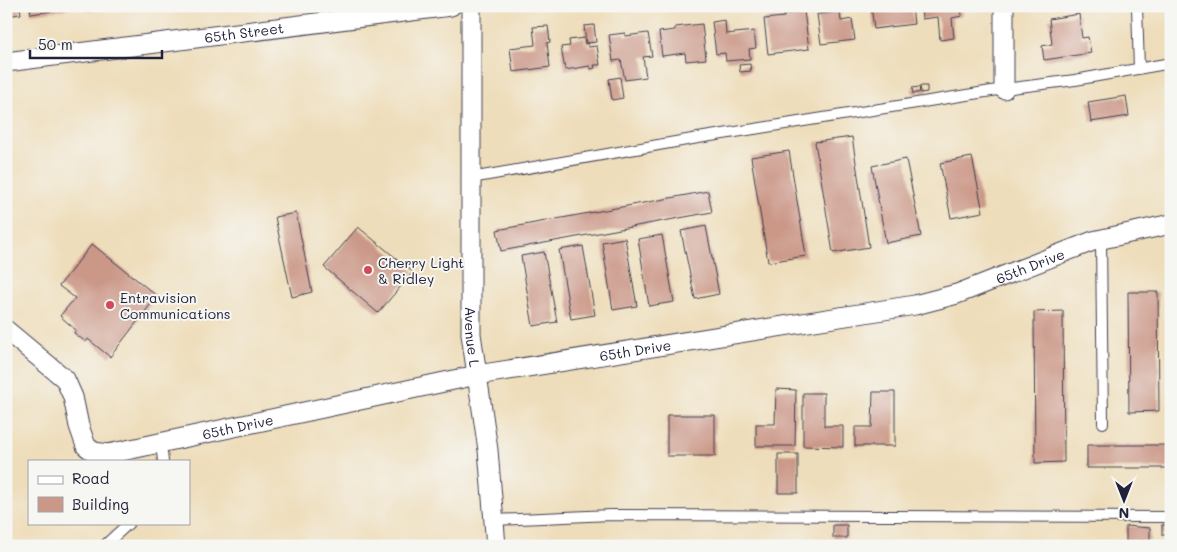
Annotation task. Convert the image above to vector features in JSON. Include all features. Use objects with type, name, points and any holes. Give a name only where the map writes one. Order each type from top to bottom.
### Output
[{"type":"street","name":"65th Street","points":[[6,62],[451,6]]},
{"type":"street","name":"Avenue L","points":[[470,6],[471,334],[488,450],[496,546]]},
{"type":"street","points":[[1004,6],[1004,89]]},
{"type":"street","name":"65th Drive","points":[[6,330],[65,379],[73,397],[79,426],[86,446],[94,452],[108,454],[162,452],[477,375],[915,305],[957,294],[1036,262],[1101,239],[1171,224]]},
{"type":"lane","points":[[1137,6],[1139,68]]},
{"type":"lane","points":[[471,178],[698,138],[1004,89],[1075,80],[1171,63]]},
{"type":"lane","points":[[1101,239],[1103,423]]},
{"type":"lane","points":[[494,520],[611,515],[1171,517]]},
{"type":"lane","points":[[104,546],[129,524]]},
{"type":"building","points":[[6,6],[20,6],[21,14],[6,16]]},
{"type":"building","points":[[30,6],[72,6],[73,8],[31,14]]},
{"type":"building","points":[[87,6],[103,6],[104,9],[88,11]]},
{"type":"building","points":[[783,6],[803,6],[804,9],[784,12]]},
{"type":"building","points":[[871,6],[912,6],[914,24],[874,29]]},
{"type":"building","points":[[921,6],[961,6],[962,16],[952,18],[954,38],[940,40],[938,17],[922,19]]},
{"type":"building","points":[[804,11],[809,49],[768,54],[764,19],[784,17],[784,14]]},
{"type":"building","points":[[840,12],[841,21],[852,19],[855,40],[821,44],[817,14]]},
{"type":"building","points":[[1079,14],[1082,38],[1088,37],[1091,53],[1044,60],[1042,46],[1052,44],[1049,19]]},
{"type":"building","points":[[725,20],[726,34],[754,31],[756,48],[749,49],[750,59],[726,61],[725,53],[716,54],[712,22]]},
{"type":"building","points":[[702,24],[706,59],[686,61],[685,53],[662,56],[659,32],[675,30],[675,27]]},
{"type":"building","points":[[594,25],[596,42],[586,43],[584,26]]},
{"type":"building","points":[[548,26],[550,42],[547,43],[550,67],[513,72],[510,48],[535,45],[533,27]]},
{"type":"building","points":[[625,33],[625,36],[648,33],[652,56],[643,57],[646,77],[625,80],[621,60],[613,61],[609,35]]},
{"type":"building","points":[[584,38],[585,44],[588,43],[588,47],[597,46],[600,65],[594,65],[595,68],[590,69],[590,66],[565,70],[561,47],[570,46],[569,40]]},
{"type":"building","points":[[750,64],[751,71],[740,72],[739,65]]},
{"type":"building","points":[[620,77],[623,98],[612,100],[609,79]]},
{"type":"building","points":[[920,86],[927,86],[927,92],[921,93]]},
{"type":"building","points":[[919,87],[920,92],[913,94],[912,88]]},
{"type":"building","points":[[1126,96],[1129,116],[1091,122],[1088,102]]},
{"type":"building","points":[[852,137],[869,247],[833,253],[815,142]]},
{"type":"building","points":[[789,151],[806,256],[768,262],[751,157]]},
{"type":"building","points":[[972,157],[983,212],[951,218],[940,163]]},
{"type":"building","points":[[906,159],[921,236],[886,243],[872,166]]},
{"type":"building","points":[[708,191],[712,212],[501,251],[497,230]]},
{"type":"building","points":[[296,213],[312,292],[292,297],[275,217]]},
{"type":"building","points":[[706,226],[719,294],[695,299],[681,231]]},
{"type":"building","name":"Cherry Light & Ridley","points":[[358,227],[413,272],[378,313],[324,267]]},
{"type":"building","points":[[662,235],[674,302],[649,306],[638,239]]},
{"type":"building","points":[[625,238],[637,306],[613,310],[602,242]]},
{"type":"building","name":"Entravision Communications","points":[[92,244],[157,296],[110,357],[88,339],[86,342],[74,333],[76,330],[60,316],[75,298],[59,286]]},
{"type":"building","points":[[583,246],[595,315],[571,319],[559,250]]},
{"type":"building","points":[[544,252],[557,322],[533,326],[521,256]]},
{"type":"building","points":[[1128,292],[1158,292],[1159,411],[1129,412]]},
{"type":"building","points":[[1063,311],[1064,462],[1035,463],[1034,312]]},
{"type":"building","points":[[776,389],[796,390],[795,446],[756,446],[756,424],[775,424]]},
{"type":"building","points":[[873,392],[895,392],[895,446],[855,446],[855,427],[872,427]]},
{"type":"building","points":[[803,393],[824,393],[824,426],[843,426],[843,447],[803,446]]},
{"type":"building","points":[[667,415],[715,415],[715,456],[667,456]]},
{"type":"building","points":[[1087,445],[1171,445],[1171,468],[1087,468]]},
{"type":"building","points":[[778,454],[798,454],[798,493],[778,493]]},
{"type":"building","points":[[833,525],[847,525],[847,538],[833,538]]},
{"type":"building","points":[[1162,525],[1171,525],[1171,535],[1162,535]]},
{"type":"building","points":[[1126,526],[1150,528],[1150,541],[1141,541],[1141,546],[1126,546]]},
{"type":"building","points":[[784,543],[828,543],[828,546],[784,546]]},
{"type":"place","name":"Cherry Light & Ridley","points":[[368,270]]},
{"type":"place","name":"Entravision Communications","points":[[110,305]]}]
